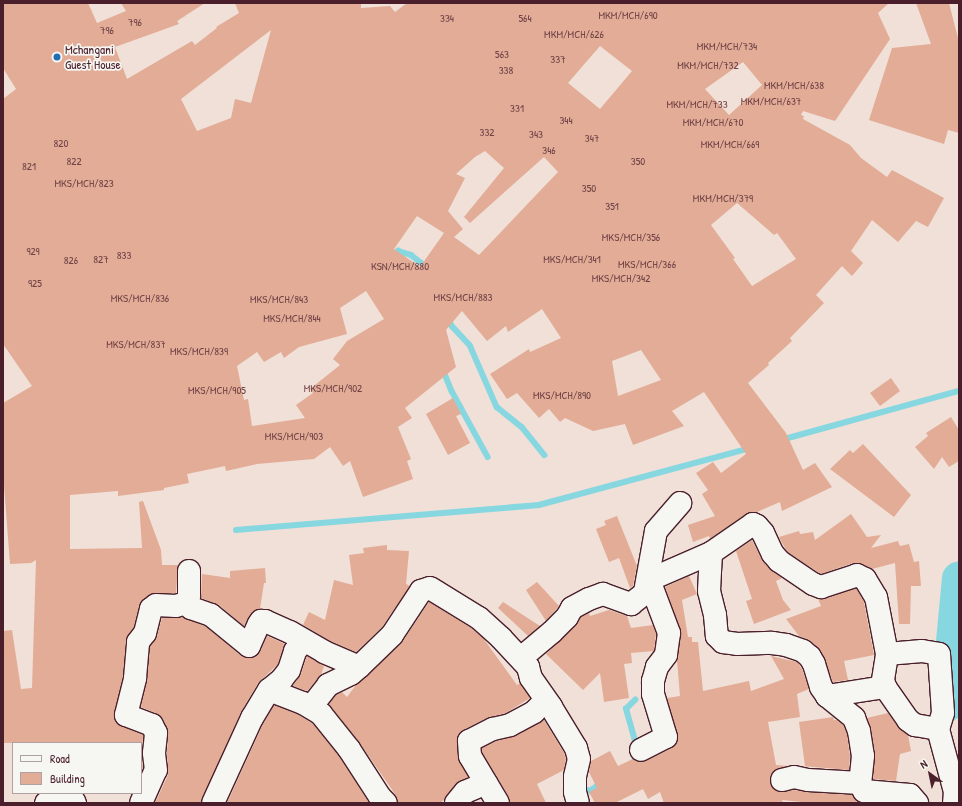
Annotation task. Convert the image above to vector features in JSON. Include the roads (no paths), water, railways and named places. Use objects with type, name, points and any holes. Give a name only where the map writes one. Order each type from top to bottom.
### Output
[{"type":"street","points":[[640,750],[666,737],[654,694],[653,681],[657,667],[666,654],[669,633],[647,587],[656,531],[680,503]]},
{"type":"street","points":[[521,658],[552,632],[567,617],[572,608],[589,599],[604,594],[631,604],[647,587],[711,553],[753,524],[763,533],[773,554],[779,561],[813,584],[821,587],[857,575],[862,576],[876,597],[887,654],[883,680],[886,687],[908,720],[915,725],[938,729]]},
{"type":"street","points":[[711,553],[709,591],[715,615],[717,636],[723,642],[737,644],[772,643],[786,645],[803,651],[810,657],[814,664],[821,687],[827,696],[854,718],[859,731],[864,756],[860,783],[861,788],[864,791],[910,795],[917,803]]},
{"type":"street","points":[[186,603],[188,596],[189,571]]},
{"type":"street","points":[[311,707],[328,685],[351,674],[392,635],[421,591],[430,588],[479,618],[521,658],[528,667],[531,678],[576,748],[579,759],[575,777],[575,792],[578,803]]},
{"type":"street","points":[[186,603],[191,608],[211,615],[249,646],[261,621],[271,623],[341,661],[359,667]]},
{"type":"street","points":[[140,803],[156,770],[154,753],[156,733],[152,725],[126,715],[135,678],[138,642],[145,633],[151,609],[156,605],[176,606],[186,603]]},
{"type":"street","points":[[213,803],[252,718],[269,690],[282,680],[292,663],[295,651],[304,641]]},
{"type":"street","points":[[887,654],[922,651],[939,654],[944,713],[938,729],[956,792],[954,803]]},
{"type":"street","points":[[827,696],[886,687]]},
{"type":"street","points":[[269,690],[311,707],[332,727],[380,797],[386,803]]},
{"type":"street","points":[[498,803],[470,756],[469,741],[493,729],[510,725],[534,712],[541,705],[547,704],[551,707]]},
{"type":"street","points":[[782,780],[794,777],[808,780],[860,783]]},
{"type":"street","points":[[456,803],[465,792],[486,783]]},
{"type":"street","points":[[46,803],[71,796],[75,803]]},
{"type":"waterway","points":[[392,256],[398,251],[411,255],[428,268]]},
{"type":"waterway","points":[[448,318],[452,326],[470,345],[497,407],[522,427],[545,455]]},
{"type":"waterway","points":[[443,369],[452,391],[488,457]]},
{"type":"waterway","points":[[781,440],[959,391]]},
{"type":"waterway","points":[[236,530],[539,505],[750,448]]},
{"type":"waterway","points":[[947,705],[959,579]]},
{"type":"waterway","points":[[630,764],[640,759],[626,709],[635,700]]},
{"type":"waterway","points":[[586,798],[585,794],[587,790],[590,791],[597,786],[599,781]]},
{"type":"place","name":"Mchangani Guest House","points":[[57,57]]}]
